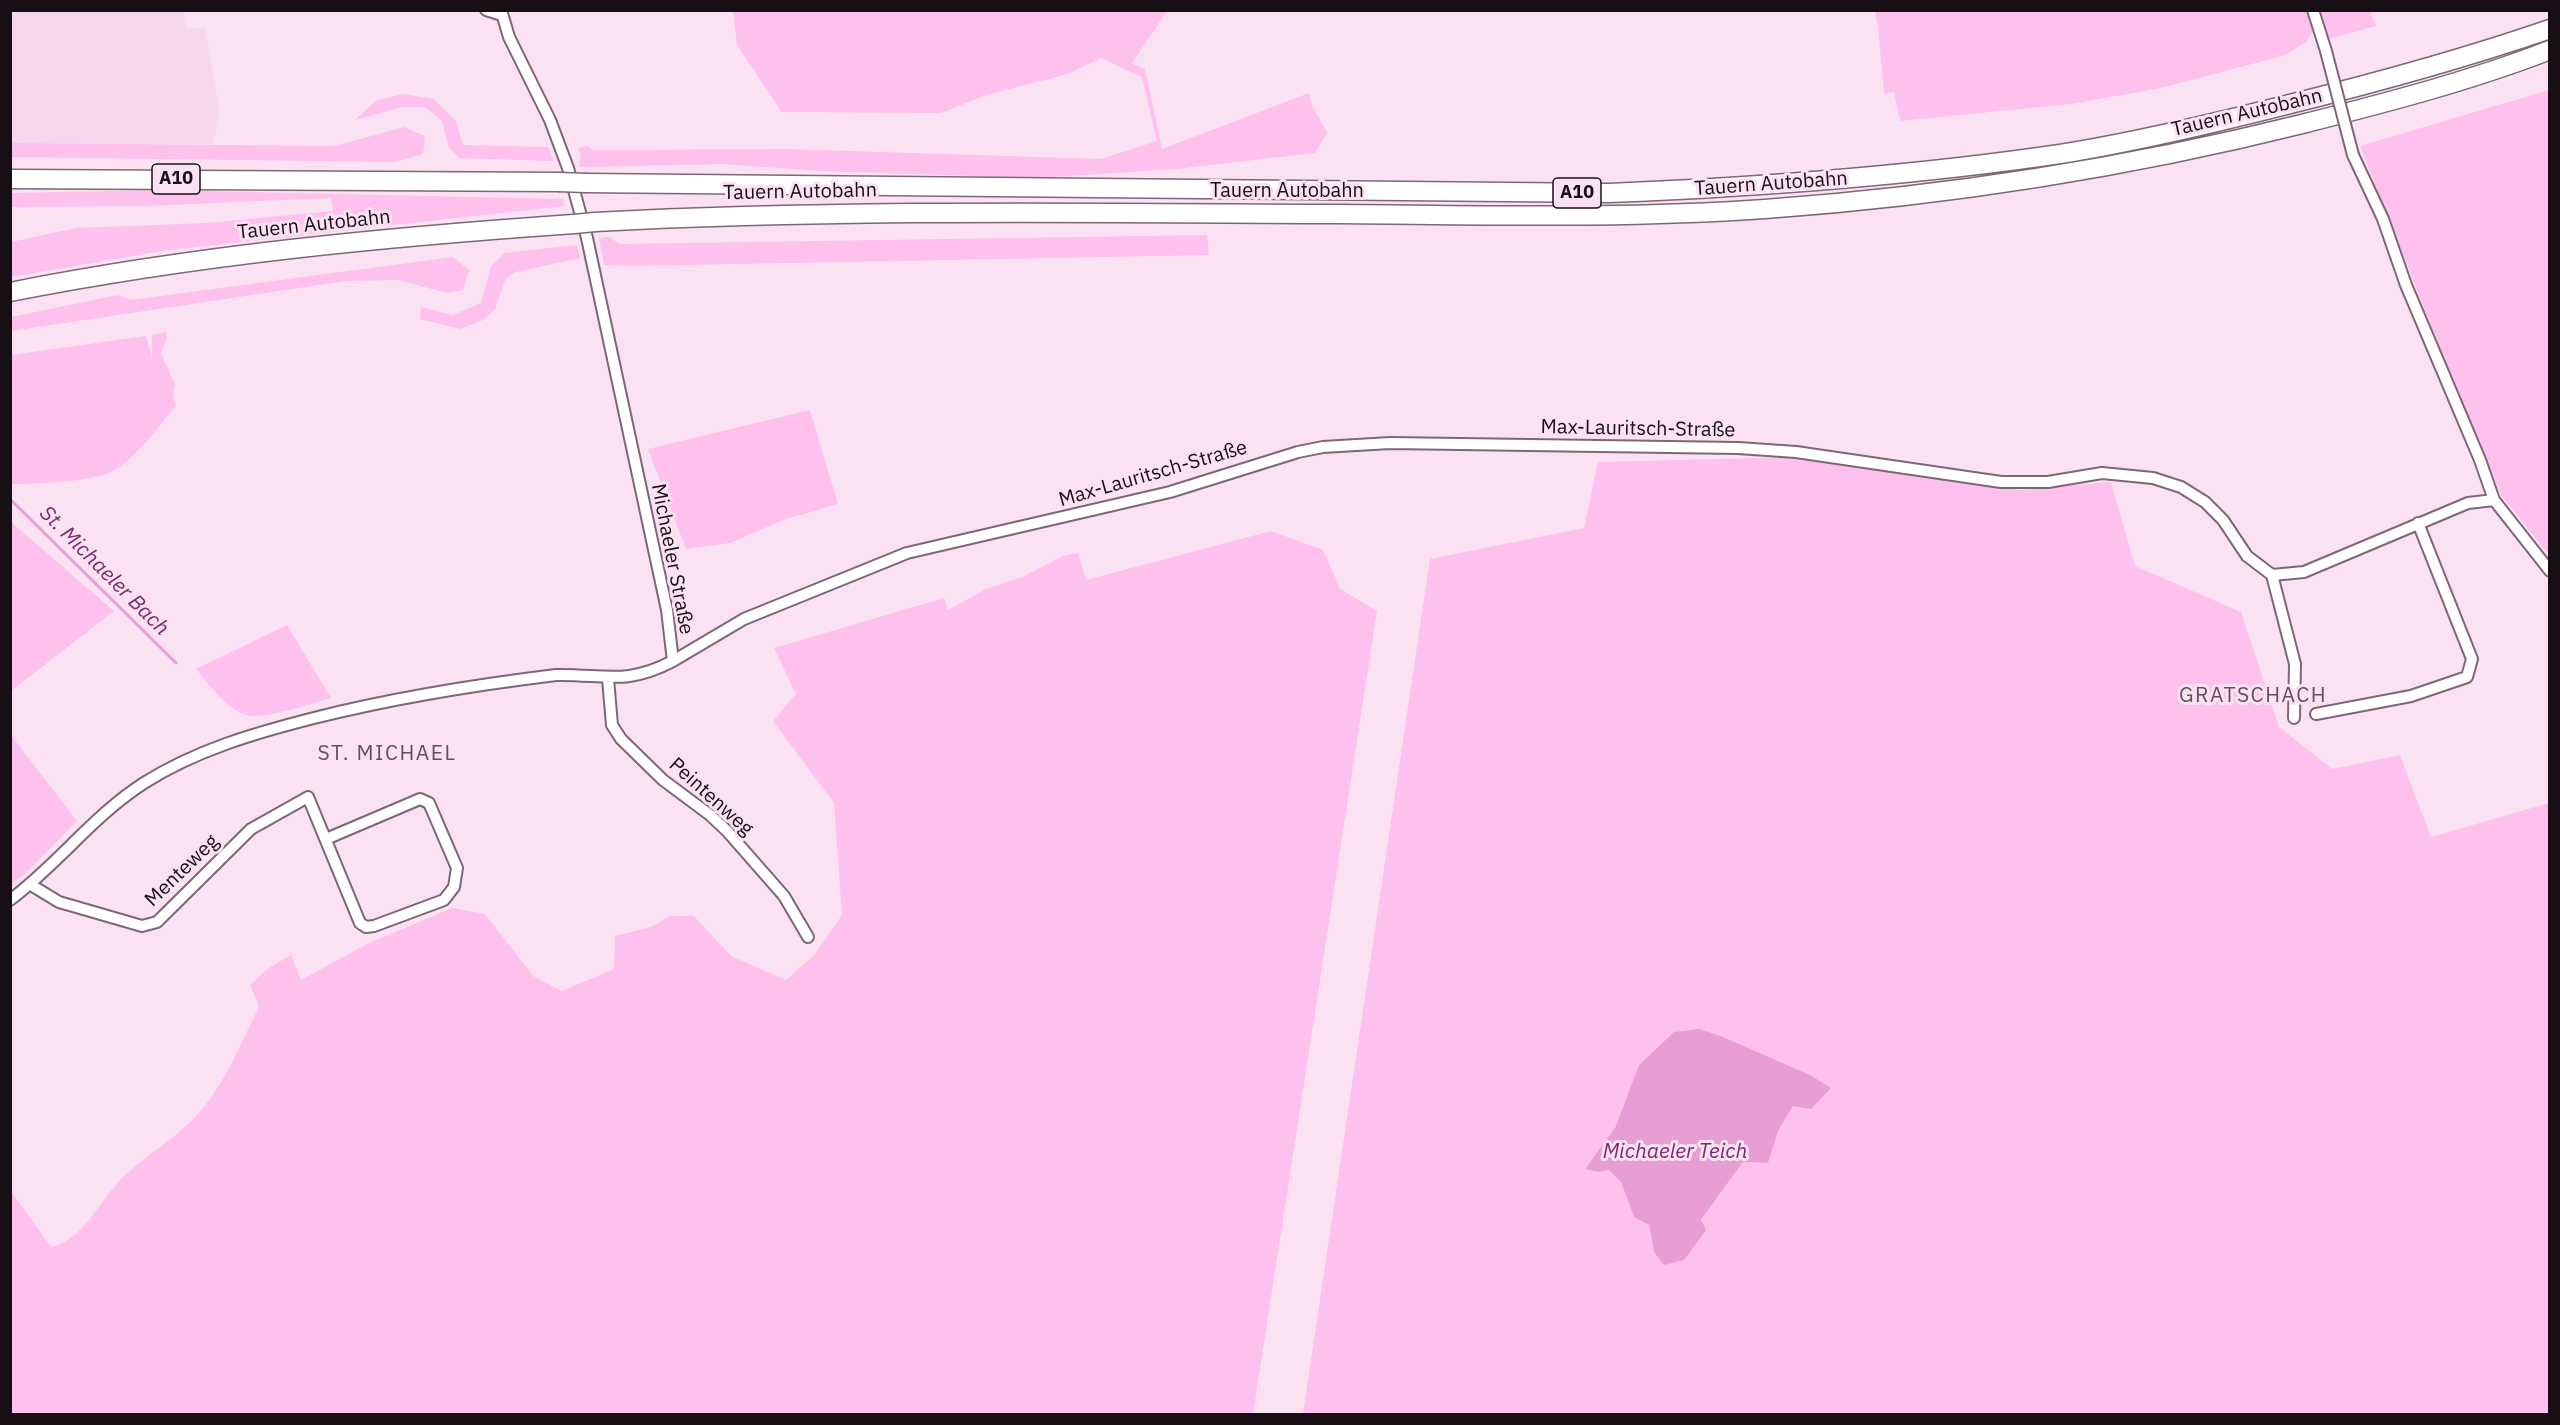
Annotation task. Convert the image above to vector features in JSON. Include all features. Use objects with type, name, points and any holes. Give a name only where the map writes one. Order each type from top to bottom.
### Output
[{"type":"highway","name":"Tauern Autobahn","points":[[10,179],[559,182],[1586,193],[1763,187],[1918,173],[2029,158],[2195,127],[2381,81],[2550,29]]},
{"type":"highway","name":"Tauern Autobahn","points":[[10,292],[252,254],[480,230],[595,222],[868,213],[1597,215],[1763,209],[1932,194],[2079,172],[2226,143],[2380,104],[2550,50]]},
{"type":"street","points":[[486,10],[501,13]]},
{"type":"street","points":[[2313,10],[2353,155],[2383,219],[2406,285],[2480,460],[2494,500],[2550,571]]},
{"type":"street","name":"Michaeler Straße","points":[[10,900],[30,885],[120,800],[174,765],[205,751],[255,734],[385,700],[556,675],[580,675],[608,679],[650,673],[673,661],[665,600],[587,238],[568,168],[550,120],[516,55],[501,13]]},
{"type":"street","name":"Max-Lauritsch-Straße","points":[[673,661],[744,619],[916,551],[1159,495],[1298,452],[1323,447],[1390,443],[1738,448],[1796,452],[2001,482],[2048,482],[2102,473],[2153,478],[2181,487],[2205,502],[2223,520],[2247,556],[2272,575]]},
{"type":"street","points":[[2294,718],[2295,664],[2272,575],[2304,572],[2468,503],[2494,500]]},
{"type":"street","points":[[2316,714],[2410,696],[2467,677],[2472,658],[2418,523]]},
{"type":"street","name":"Peintenweg","points":[[608,679],[612,725],[621,739],[663,780],[710,815],[727,831],[784,896],[808,938]]},
{"type":"street","name":"Menteweg","points":[[30,885],[59,902],[142,926],[150,926],[157,922],[251,829],[308,797],[360,923],[366,927],[444,900],[454,887],[457,868],[429,803],[425,800],[420,799],[326,839]]},
{"type":"shaded area","points":[[11,10],[183,11],[187,28],[205,28],[220,112],[213,144],[11,143]]},
{"type":"shaded area","points":[[733,10],[1167,11],[1132,63],[1145,69],[1162,149],[1309,93],[1312,105],[1327,133],[1315,153],[1176,169],[1038,178],[820,171],[723,164],[579,167],[581,155],[578,148],[587,146],[594,150],[787,149],[1101,159],[1157,141],[1142,77],[1101,58],[1068,74],[986,95],[941,113],[782,112],[737,45]]},
{"type":"shaded area","points":[[2310,10],[2315,26],[2307,41],[2286,55],[2161,88],[2071,104],[1900,121],[1894,92],[1884,93],[1875,11]]},
{"type":"shaded area","points":[[2317,11],[2370,11],[2376,26],[2328,39]]},
{"type":"shaded area","points":[[2549,90],[2549,555],[2501,495],[2473,432],[2360,146]]},
{"type":"shaded area","points":[[403,94],[434,99],[456,121],[463,145],[548,147],[554,161],[459,158],[449,148],[442,121],[425,107],[403,107],[355,120],[377,100]]},
{"type":"shaded area","points":[[404,127],[425,136],[423,154],[395,162],[11,157],[11,143],[335,146]]},
{"type":"shaded area","points":[[159,190],[564,199],[564,206],[162,251],[11,277],[11,242],[76,228],[206,223],[333,211],[331,198],[145,206],[11,207],[11,193]]},
{"type":"shaded area","points":[[1207,235],[1209,255],[633,266],[604,265],[599,238],[610,237],[619,244]]},
{"type":"shaded area","points":[[577,245],[580,258],[516,272],[506,278],[495,309],[483,320],[460,329],[420,319],[421,307],[453,315],[481,303],[491,266],[504,253]]},
{"type":"shaded area","points":[[453,257],[469,270],[463,290],[447,293],[398,280],[346,281],[11,331],[11,317],[118,295],[131,300]]},
{"type":"shaded area","points":[[166,332],[167,337],[161,353],[175,385],[173,396],[176,406],[130,459],[111,472],[90,478],[62,482],[11,484],[11,355],[146,336],[152,359],[152,335]]},
{"type":"shaded area","points":[[810,410],[838,504],[783,520],[730,543],[686,549],[648,449]]},
{"type":"shaded area","points":[[1797,457],[2021,490],[2111,482],[2135,566],[2241,612],[2279,727],[2332,769],[2400,755],[2431,837],[2549,803],[2549,1414],[1303,1414],[1430,559],[1584,528],[1598,462]],"holes":[[[1674,1033],[1721,1036],[1810,1075],[1778,1131],[1768,1163],[1743,1162],[1701,1221],[1654,1252],[1649,1225],[1634,1217],[1621,1182],[1609,1170],[1598,1172],[1585,1169],[1615,1128],[1639,1065]]]},
{"type":"shaded area","points":[[11,522],[114,611],[11,691]]},
{"type":"shaded area","points":[[1271,531],[1323,550],[1340,589],[1377,611],[1253,1414],[11,1414],[11,1191],[51,1247],[71,1238],[124,1176],[189,1124],[208,1102],[232,1062],[259,1007],[250,985],[270,967],[291,955],[301,980],[369,943],[452,908],[485,914],[533,976],[562,991],[614,969],[615,936],[651,927],[670,916],[694,916],[731,956],[786,980],[815,954],[842,915],[834,803],[773,721],[796,694],[774,648],[944,598],[948,610],[986,589],[1022,577],[1063,556],[1078,553],[1086,580]]},
{"type":"shaded area","points":[[287,625],[331,698],[273,714],[251,716],[229,706],[196,669]]},
{"type":"shaded area","points":[[10,734],[77,821],[25,874],[11,884]]},
{"type":"water","name":"Michaeler Teich","points":[[1699,1029],[1721,1036],[1810,1075],[1831,1088],[1811,1109],[1793,1106],[1778,1131],[1768,1163],[1743,1162],[1701,1220],[1706,1230],[1684,1260],[1664,1265],[1654,1252],[1649,1225],[1634,1217],[1621,1182],[1609,1170],[1598,1172],[1585,1169],[1615,1128],[1639,1065],[1674,1032]]},
{"type":"waterway","name":"St. Michaeler Bach","points":[[10,499],[176,663]]},
{"type":"district","name":"GRATSCHACH","points":[[2253,696]]},
{"type":"district","name":"ST. MICHAEL","points":[[387,754]]}]
